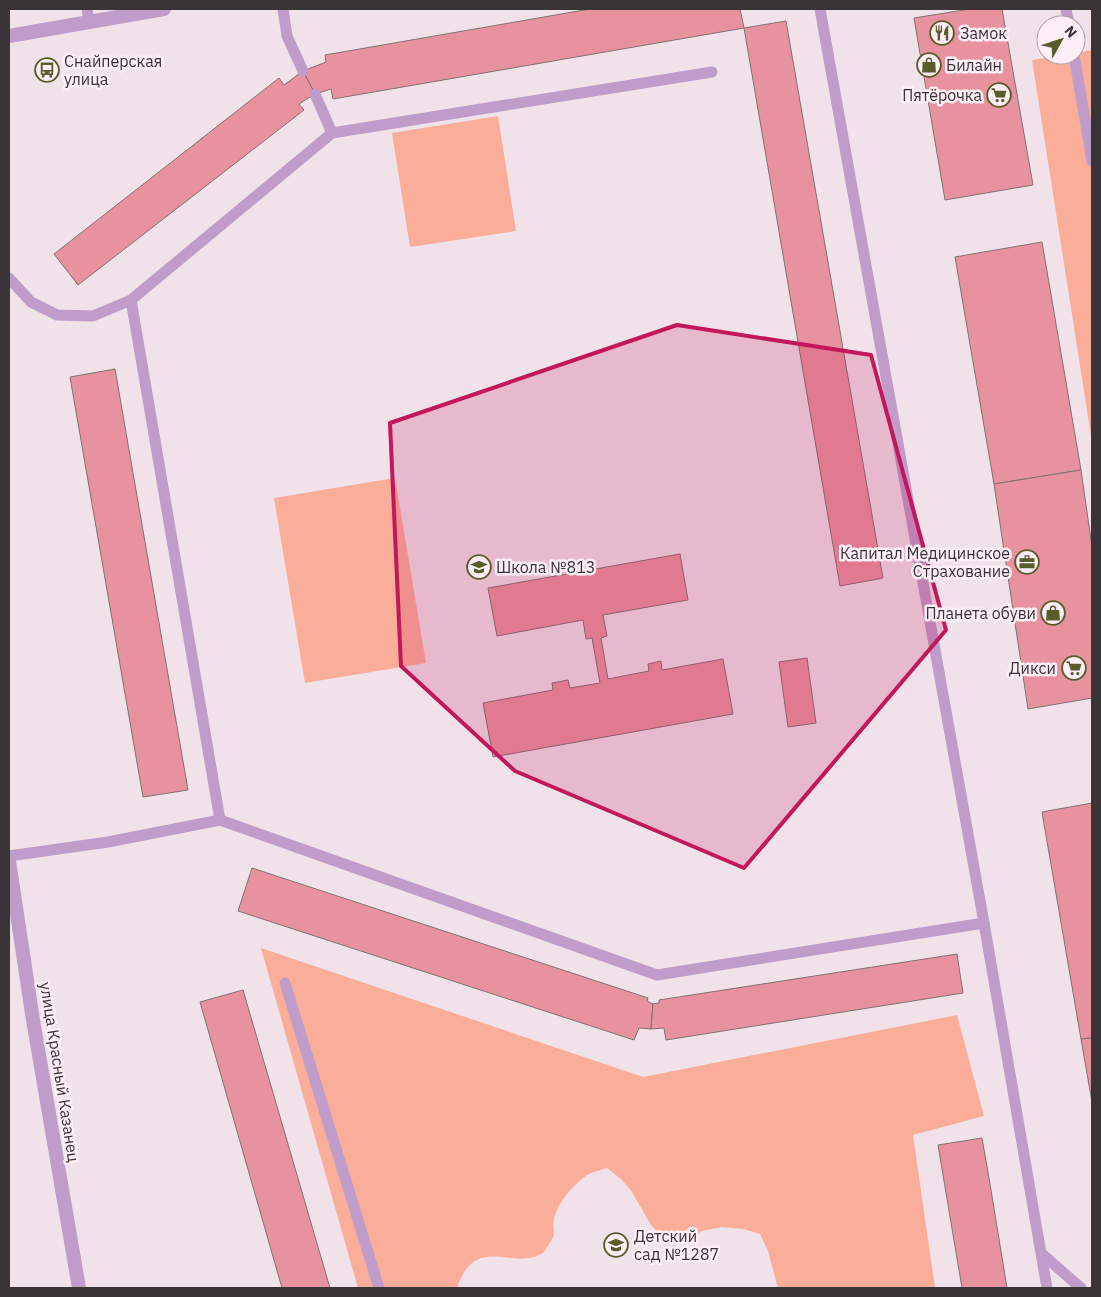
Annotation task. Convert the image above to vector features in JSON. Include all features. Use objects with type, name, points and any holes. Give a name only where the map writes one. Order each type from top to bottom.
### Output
[{"type":"street","points":[[9,36],[88,15],[164,9]]},
{"type":"street","name":"улица Красный Казанец","points":[[9,861],[33,1020],[79,1288]]},
{"type":"lane","points":[[283,9],[287,36],[303,71]]},
{"type":"lane","points":[[820,9],[984,923],[1047,1288]]},
{"type":"lane","points":[[1076,65],[1092,160]]},
{"type":"lane","points":[[9,278],[31,302],[57,315],[93,316],[131,300],[332,133],[712,72]]},
{"type":"lane","points":[[315,94],[332,133]]},
{"type":"lane","points":[[131,300],[220,820]]},
{"type":"lane","points":[[9,856],[108,842],[220,820],[657,975],[984,923]]},
{"type":"lane","points":[[285,983],[379,1288]]},
{"type":"lane","points":[[1042,1254],[1081,1288]]},
{"type":"highlighted area","points":[[677,325],[871,355],[946,630],[744,868],[515,771],[401,666],[390,423]]},
{"type":"shaded area","points":[[1092,50],[1092,442],[1032,60],[1036,59],[1036,65],[1086,65],[1086,51]]},
{"type":"shaded area","points":[[498,116],[516,231],[410,247],[392,133]]},
{"type":"shaded area","points":[[395,478],[426,663],[305,683],[274,498]]},
{"type":"shaded area","points":[[261,948],[643,1077],[957,1015],[984,1116],[913,1135],[935,1288],[778,1288],[768,1251],[760,1234],[743,1229],[722,1227],[702,1231],[685,1241],[665,1240],[651,1225],[632,1192],[621,1179],[607,1168],[589,1174],[567,1194],[559,1206],[554,1219],[553,1238],[543,1253],[531,1258],[519,1259],[484,1257],[474,1262],[465,1271],[457,1288],[358,1288]]},
{"type":"building","points":[[590,9],[740,9],[744,28],[333,99],[331,89],[315,94],[303,71],[326,62],[325,55]]},
{"type":"building","points":[[970,9],[1002,9],[1033,185],[945,200],[914,18]]},
{"type":"building","points":[[786,21],[883,578],[840,586],[744,28]]},
{"type":"building","points":[[303,71],[315,94],[299,104],[304,110],[78,285],[54,254],[279,78],[284,85]]},
{"type":"building","points":[[1042,242],[1081,470],[994,484],[955,257]]},
{"type":"building","points":[[115,369],[188,790],[143,797],[70,377]]},
{"type":"building","points":[[1081,470],[1092,547],[1092,698],[1028,709],[994,484]]},
{"type":"building","points":[[680,554],[688,600],[603,615],[607,636],[601,638],[608,679],[649,671],[648,664],[661,661],[662,670],[723,659],[733,714],[493,757],[483,703],[553,690],[552,683],[568,680],[570,688],[600,683],[592,638],[586,639],[583,620],[497,636],[488,588]]},
{"type":"building","points":[[807,658],[816,723],[788,727],[779,662]]},
{"type":"building","points":[[1092,803],[1092,1038],[1081,1039],[1042,812]]},
{"type":"building","points":[[252,868],[648,998],[647,1001],[653,1004],[651,1029],[639,1028],[634,1040],[238,911]]},
{"type":"building","points":[[957,954],[963,993],[666,1040],[664,1028],[651,1029],[653,1004],[659,1003],[659,1000]]},
{"type":"building","points":[[243,990],[330,1288],[282,1288],[200,1002]]},
{"type":"building","points":[[1092,1038],[1092,1102],[1081,1039]]},
{"type":"building","points":[[982,1138],[1007,1288],[962,1288],[938,1145]]},
{"type":"place","name":"Замок","points":[[942,33]]},
{"type":"place","name":"Билайн","points":[[929,65]]},
{"type":"place","name":"Снайперская улица","points":[[47,70]]},
{"type":"place","name":"Пятёрочка","points":[[999,95]]},
{"type":"place","name":"Капитал Медицинское Страхование","points":[[1027,562]]},
{"type":"place","name":"Школа №813","points":[[479,567]]},
{"type":"place","name":"Планета обуви","points":[[1053,613]]},
{"type":"place","name":"Дикси","points":[[1074,668]]},
{"type":"place","name":"Детский сад №1287","points":[[616,1245]]}]
